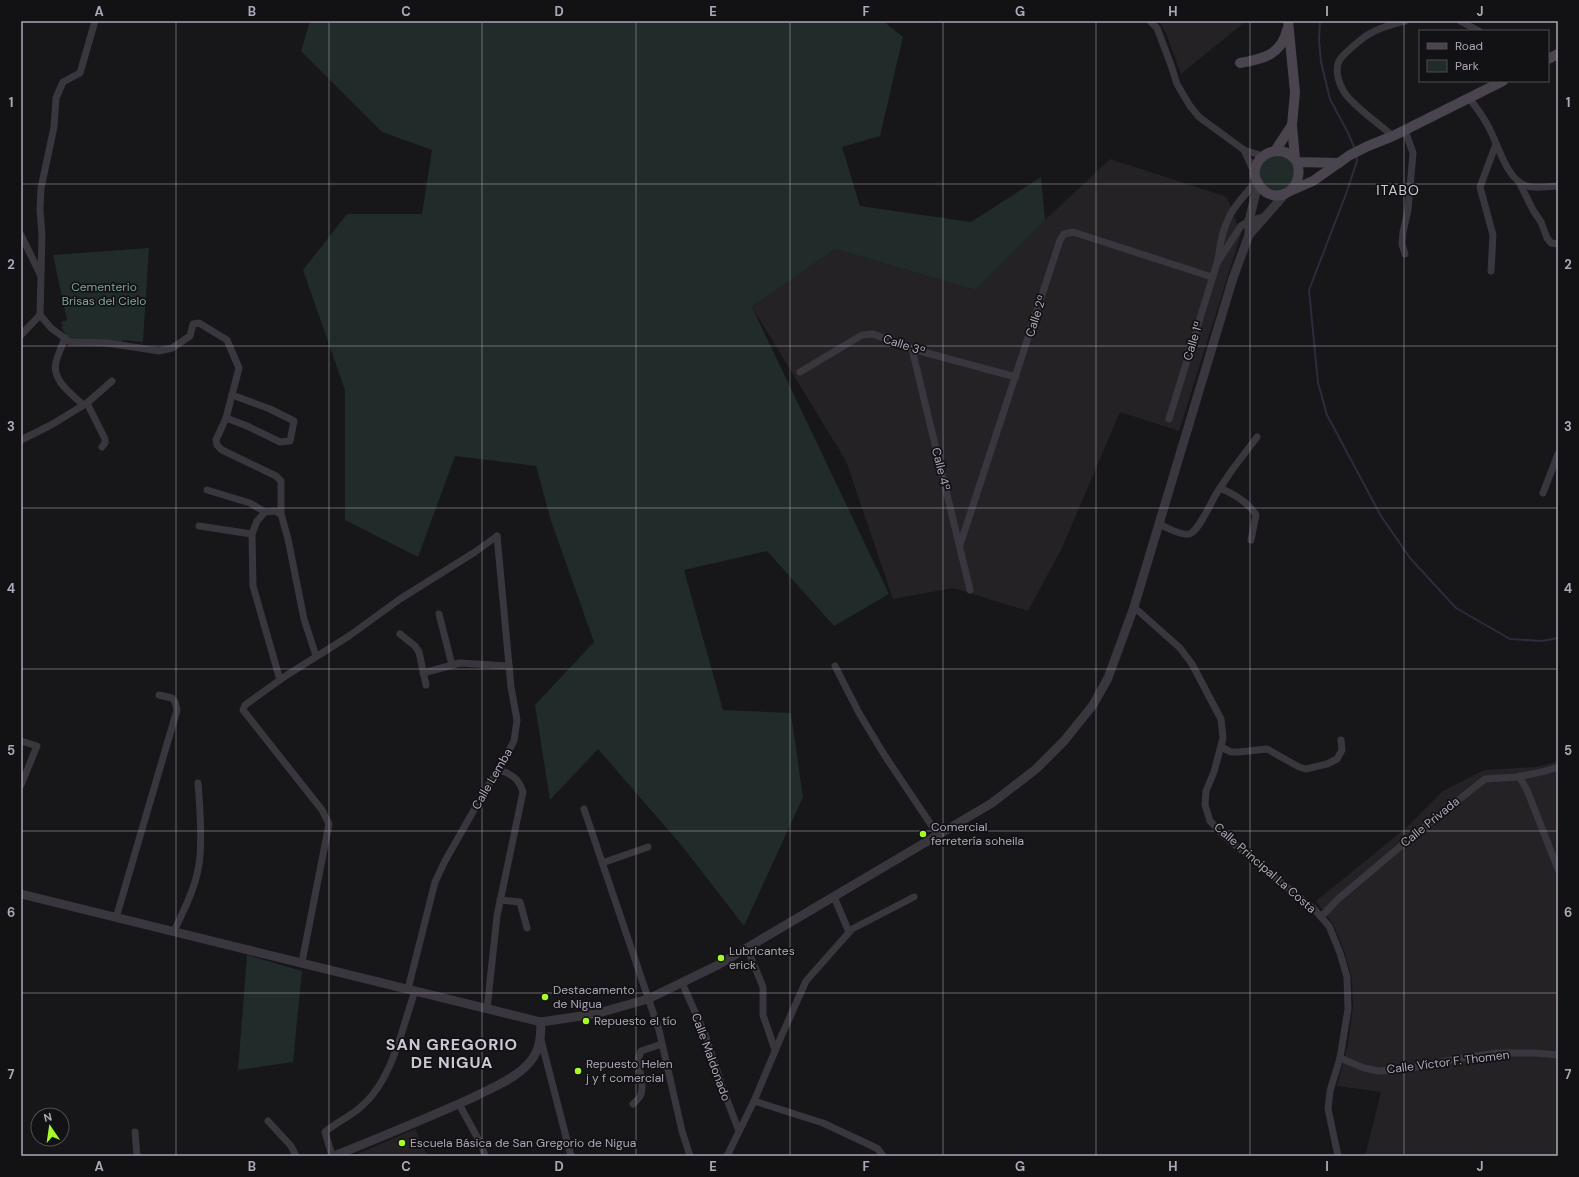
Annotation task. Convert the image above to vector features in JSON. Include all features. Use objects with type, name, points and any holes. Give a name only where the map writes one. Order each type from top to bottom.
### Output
[{"type":"main road","points":[[1240,63],[1267,57],[1276,50],[1284,41],[1288,25]]},
{"type":"main road","points":[[1287,192],[1296,186],[1299,178],[1292,125],[1295,92],[1288,25]]},
{"type":"main road","points":[[1549,58],[1558,54]]},
{"type":"main road","points":[[1339,163],[1296,161],[1290,154],[1276,151],[1263,156],[1257,163],[1257,180],[1267,193],[1279,195],[1287,192],[1313,181],[1339,163],[1350,155],[1393,136],[1501,82]]},
{"type":"main road","points":[[1276,151],[1292,125]]},
{"type":"street","points":[[95,21],[80,73],[63,82],[56,98],[54,127],[47,168],[41,188],[40,210],[42,235],[40,315],[51,328],[70,342],[107,343],[159,351],[172,348],[190,336],[193,324],[199,322],[227,340],[239,368],[226,418],[216,440],[217,445],[222,450],[276,476],[281,481],[281,514],[288,539],[304,619],[316,656],[245,705],[243,710],[322,810],[329,824],[302,962]]},
{"type":"street","points":[[1150,21],[1157,28],[1177,84],[1190,106],[1199,117],[1244,150],[1263,156]]},
{"type":"street","points":[[1393,136],[1347,95],[1340,84],[1337,72],[1339,61],[1365,36],[1387,26],[1405,21]]},
{"type":"street","points":[[1460,21],[1477,30]]},
{"type":"street","points":[[1469,98],[1488,126],[1507,166],[1519,182],[1533,210],[1541,222],[1547,238],[1550,242],[1558,244]]},
{"type":"street","points":[[1405,130],[1413,153],[1408,210],[1402,244],[1405,254]]},
{"type":"street","points":[[1491,271],[1493,235],[1480,187],[1496,144]]},
{"type":"street","points":[[21,894],[541,1022],[595,1014],[648,1000],[718,965],[992,803],[1036,769],[1064,741],[1093,705],[1108,678],[1134,607],[1233,278],[1248,236],[1249,221],[1257,180],[1244,150]]},
{"type":"street","name":"Calle 1ª","points":[[1169,419],[1217,263],[1220,242],[1228,218],[1235,205],[1257,180]]},
{"type":"street","points":[[1519,182],[1528,186],[1558,186]]},
{"type":"street","points":[[1248,236],[1287,192]]},
{"type":"street","name":"Calle 1ª","points":[[1217,263],[1238,229],[1249,221],[1264,217]]},
{"type":"street","name":"Calle 2ª","points":[[960,545],[1060,240],[1064,234],[1074,232],[1212,277]]},
{"type":"street","points":[[21,235],[41,276]]},
{"type":"street","points":[[21,335],[40,315]]},
{"type":"street","name":"Calle 3ª","points":[[800,372],[862,335],[873,334],[912,349],[1016,377]]},
{"type":"street","points":[[65,338],[55,363],[55,373],[59,380],[85,404],[105,439],[105,443],[102,447]]},
{"type":"street","name":"Calle 4ª","points":[[912,349],[970,590]]},
{"type":"street","points":[[21,440],[51,425],[85,404],[112,381]]},
{"type":"street","points":[[226,418],[247,426],[280,442],[290,441],[294,420],[270,409],[232,395]]},
{"type":"street","points":[[1159,524],[1183,534],[1189,534],[1196,529],[1220,488],[1257,437]]},
{"type":"street","points":[[1543,493],[1558,454]]},
{"type":"street","points":[[1220,488],[1232,493],[1253,509],[1256,515],[1251,540]]},
{"type":"street","points":[[207,490],[250,503],[265,512],[275,511],[281,514]]},
{"type":"street","points":[[265,512],[257,521],[252,534],[253,586],[280,680]]},
{"type":"street","points":[[199,526],[252,534]]},
{"type":"street","name":"Calle Lemba","points":[[316,656],[349,636],[400,599],[475,552],[497,536],[511,687],[517,720],[514,741],[499,770],[487,787],[445,861],[435,882],[411,990],[389,1069],[376,1090],[363,1105],[325,1132],[333,1156]]},
{"type":"street","name":"Calle Principal La Costa","points":[[1134,607],[1180,648],[1192,664],[1221,719],[1223,738],[1214,772],[1206,791],[1205,804],[1210,821],[1224,836],[1315,910],[1329,926],[1340,953],[1347,977],[1348,1009],[1340,1058],[1330,1092],[1328,1109],[1338,1156]]},
{"type":"street","points":[[438,614],[452,665]]},
{"type":"street","points":[[400,634],[415,646],[419,652],[426,685]]},
{"type":"street","points":[[423,673],[460,663],[509,666]]},
{"type":"street","points":[[835,666],[862,719],[938,835]]},
{"type":"street","points":[[116,918],[177,710],[175,702],[172,698],[159,695]]},
{"type":"street","points":[[1221,747],[1231,752],[1267,749],[1299,767],[1306,769],[1321,766],[1337,759],[1342,750],[1341,740]]},
{"type":"street","points":[[21,741],[37,746],[21,785]]},
{"type":"street","name":"Calle Privada","points":[[1321,917],[1338,899],[1414,835],[1485,779],[1520,776],[1558,767]]},
{"type":"street","points":[[487,1009],[497,916],[523,792],[520,783],[511,774],[499,770]]},
{"type":"street","points":[[1520,776],[1558,869]]},
{"type":"street","points":[[174,931],[193,888],[200,858],[201,831],[198,783]]},
{"type":"street","points":[[584,809],[662,1044],[682,1131],[690,1156]]},
{"type":"street","points":[[602,863],[648,847]]},
{"type":"street","points":[[834,897],[850,932]]},
{"type":"street","points":[[727,1156],[754,1101],[806,981],[852,930],[914,897]]},
{"type":"street","points":[[500,900],[520,902],[527,928]]},
{"type":"street","points":[[747,948],[763,986],[763,1015],[775,1050]]},
{"type":"street","name":"Calle Maldonado","points":[[682,983],[705,1034],[724,1092],[739,1131]]},
{"type":"street","points":[[541,1022],[541,1040],[571,1156]]},
{"type":"street","points":[[333,1156],[459,1104],[508,1080],[525,1068],[536,1054],[541,1040]]},
{"type":"street","points":[[633,1104],[641,1096],[643,1084],[638,1058],[641,1051],[662,1044]]},
{"type":"street","name":"Calle Víctor F. Thomen","points":[[1340,1058],[1364,1068],[1379,1071],[1401,1070],[1496,1053],[1536,1053],[1558,1055]]},
{"type":"street","points":[[754,1101],[822,1123],[878,1149],[883,1156]]},
{"type":"street","points":[[459,1104],[482,1146],[485,1156]]},
{"type":"street","points":[[268,1121],[291,1146],[296,1156]]},
{"type":"street","points":[[135,1132],[137,1156]]},
{"type":"shaded area","points":[[1159,21],[1246,21],[1181,74],[1166,33]]},
{"type":"shaded area","points":[[1110,159],[1227,197],[1241,234],[1179,431],[1120,412],[1062,548],[1028,611],[953,588],[893,599],[846,461],[752,307],[835,249],[975,290],[1045,220]]},
{"type":"shaded area","points":[[1558,757],[1558,1156],[1365,1156],[1381,1092],[1337,1086],[1348,1044],[1353,1006],[1352,979],[1344,950],[1333,924],[1316,901],[1406,828],[1443,791],[1484,770],[1537,767],[1555,762]]},
{"type":"shaded area","name":"Escuela Básica de San Gregorio de Nigua","points":[[415,1129],[427,1156],[353,1156]]},
{"type":"green space","points":[[310,21],[883,21],[903,37],[880,136],[842,147],[860,206],[971,222],[1041,177],[1045,220],[975,290],[835,249],[752,307],[889,594],[834,626],[767,551],[684,570],[723,710],[791,713],[803,797],[744,926],[682,846],[598,749],[550,800],[535,705],[594,642],[551,521],[536,466],[455,456],[418,557],[345,520],[345,390],[303,270],[347,214],[422,214],[432,150],[382,132],[301,51]]},
{"type":"green space","points":[[1283,154],[1293,162],[1295,182],[1278,192],[1262,185],[1259,167],[1265,157]]},
{"type":"green space","name":"Cementerio Brisas del Cielo","points":[[149,248],[143,342],[122,340],[122,343],[70,339],[61,328],[63,326],[61,322],[67,320],[53,255]]},
{"type":"green space","points":[[247,955],[302,971],[293,1062],[238,1070]]},
{"type":"waterway","points":[[1320,21],[1319,40],[1321,62],[1330,99],[1355,149]]},
{"type":"waterway","points":[[1356,155],[1357,161],[1346,194],[1309,290],[1318,383],[1327,415],[1381,516],[1410,558],[1456,608],[1510,639],[1542,641],[1558,638]]},
{"type":"place","name":"Comercial ferretería soheila","points":[[923,834]]},
{"type":"place","name":"Lubricantes erick","points":[[721,958]]},
{"type":"place","name":"Destacamento de Nigua","points":[[545,997]]},
{"type":"place","name":"Repuesto el tío","points":[[586,1021]]},
{"type":"place","name":"Repuesto Helen j y f comercial","points":[[578,1071]]},
{"type":"place","name":"Escuela Básica de San Gregorio de Nigua","points":[[402,1143]]},
{"type":"district","name":"ITABO","points":[[1398,190]]},
{"type":"district","name":"SAN GREGORIO DE NIGUA","points":[[452,1053]]}]
